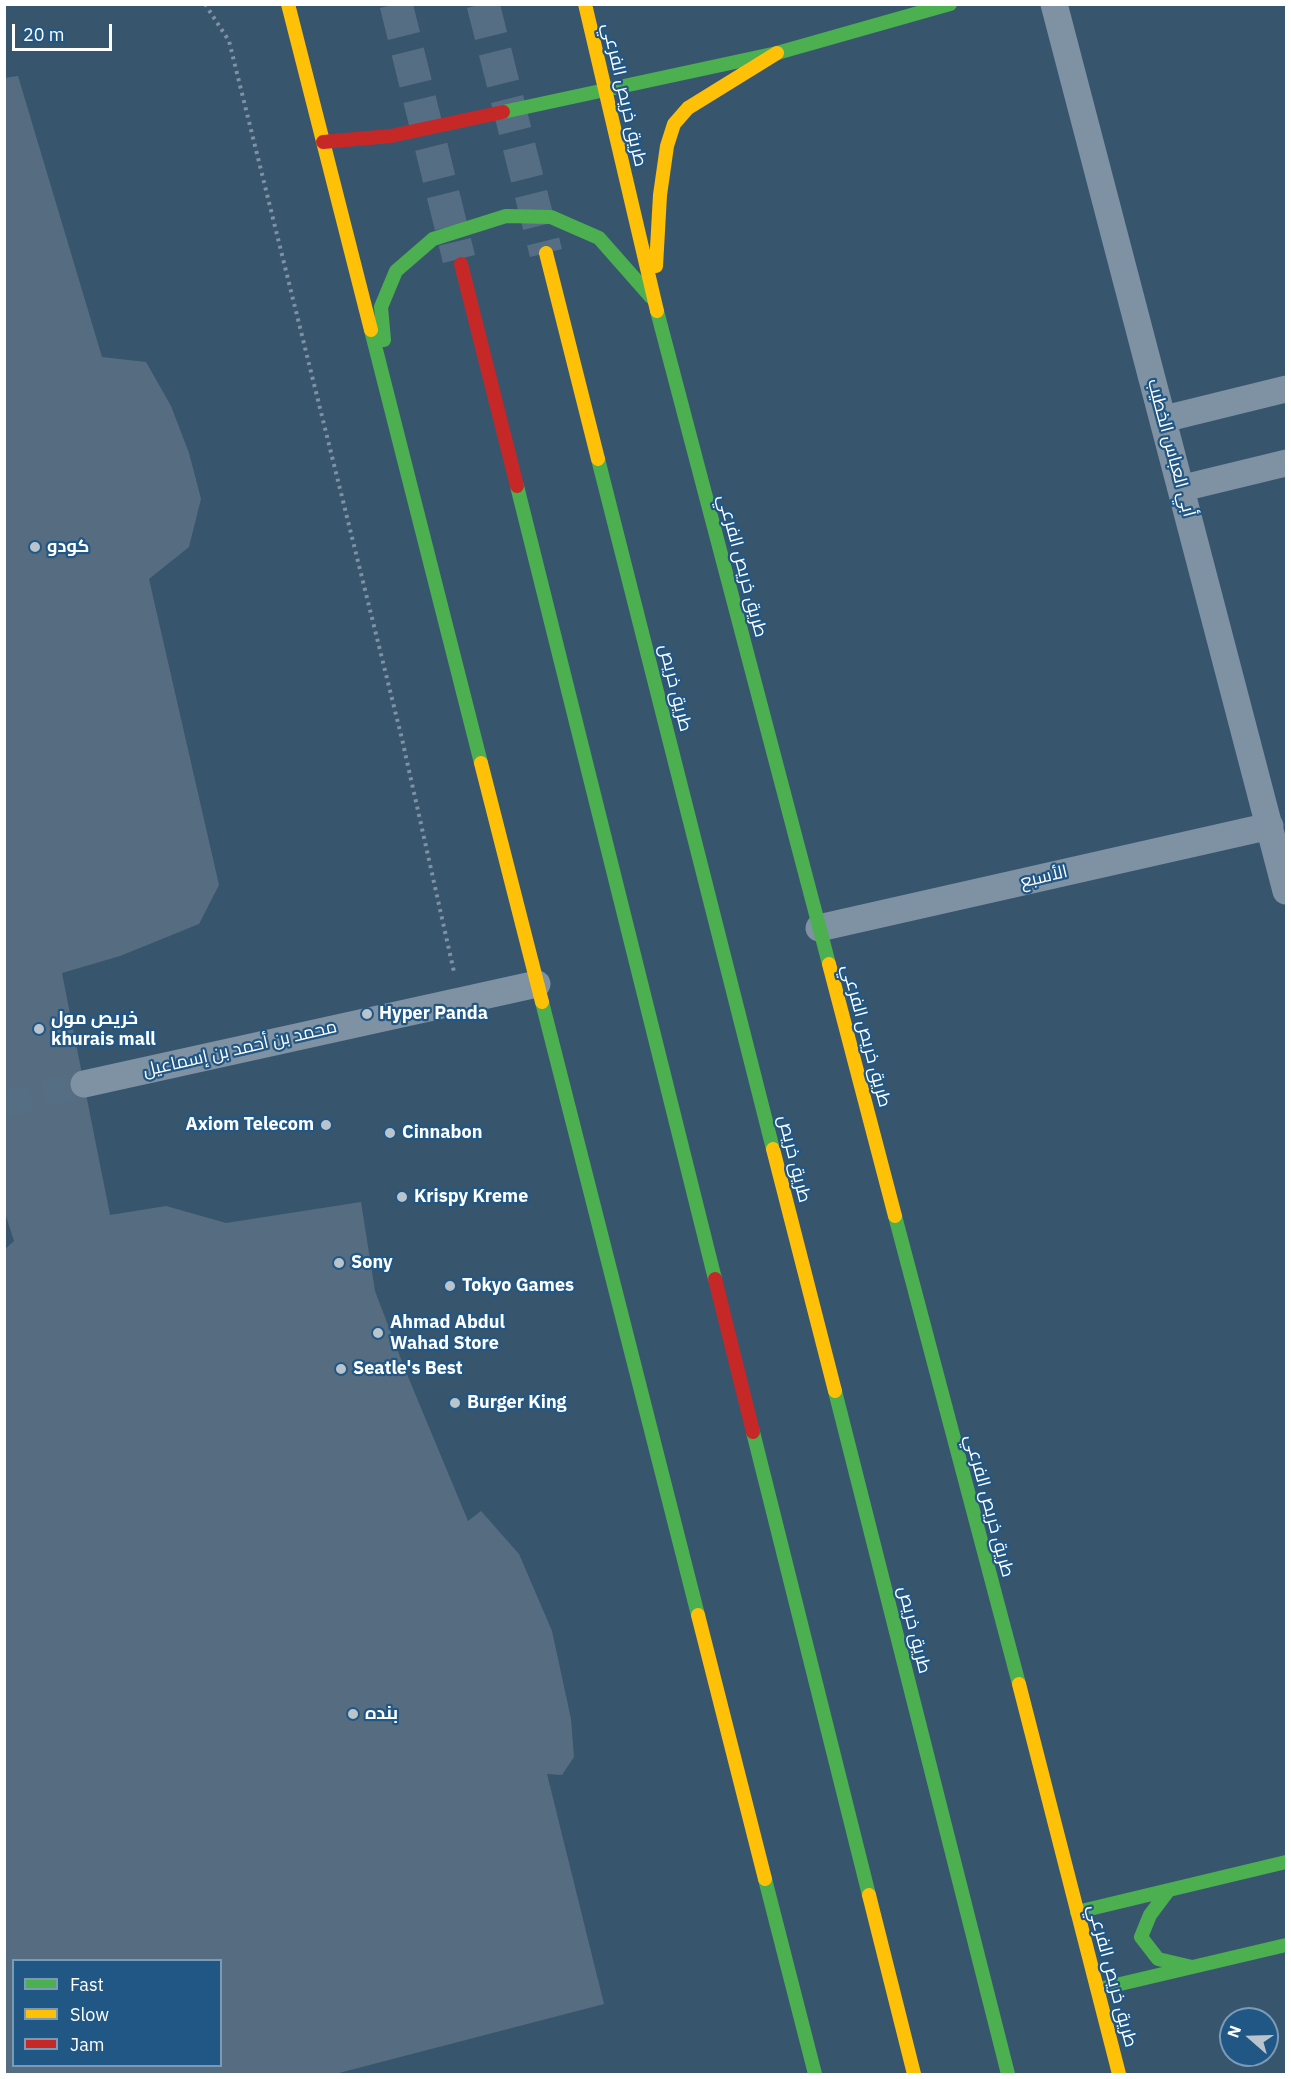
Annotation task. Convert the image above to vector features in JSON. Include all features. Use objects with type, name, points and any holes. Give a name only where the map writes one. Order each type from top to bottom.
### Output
[{"type":"main road","points":[[288,4],[811,2072]]},
{"type":"main road","name":"طريق خريص الفرعي","points":[[585,4],[654,301],[1099,1989],[1119,2074]]},
{"type":"main road","points":[[323,142],[391,136],[777,53],[950,4]]},
{"type":"main road","points":[[654,301],[660,195],[667,146],[674,124],[688,108],[777,53]]},
{"type":"main road","points":[[390,406],[381,307],[396,271],[433,239],[506,216],[551,217],[599,237],[654,301]]},
{"type":"main road","name":"طريق خريص","points":[[546,253],[1008,2074]]},
{"type":"main road","points":[[461,264],[914,2074]]},
{"type":"main road","points":[[1077,1912],[1287,1862]]},
{"type":"main road","points":[[1168,1891],[1150,1915],[1141,1937],[1158,1959],[1192,1967]]},
{"type":"main road","points":[[1099,1989],[1287,1946]]},
{"type":"street","name":"أبي العباس الخطيب","points":[[1054,4],[1287,891]]},
{"type":"street","points":[[1164,419],[1287,389]]},
{"type":"street","points":[[1182,489],[1287,463]]},
{"type":"street","name":"الأسبع","points":[[819,928],[1270,826]]},
{"type":"street","name":"محمد بن أحمد بن إسماعيل","points":[[84,1084],[325,1029],[384,1020],[537,984]]},
{"type":"path","points":[[205,4],[229,41],[402,739],[460,1002]]},
{"type":"building","name":"خريص مول khurais mall","points":[[18,76],[102,357],[146,362],[171,406],[189,453],[201,499],[189,547],[149,579],[219,885],[199,924],[120,956],[62,973],[110,1215],[166,1206],[226,1223],[361,1202],[375,1291],[468,1521],[481,1511],[519,1554],[552,1631],[571,1719],[574,1757],[562,1775],[547,1774],[604,2004],[335,2074],[4,2074],[4,1250],[14,1241],[4,1210],[4,78]]},
{"type":"tunnel","points":[[396,4],[459,259]]},
{"type":"tunnel","points":[[483,4],[546,253]]},
{"type":"tunnel","points":[[4,1104],[84,1084]]},
{"type":"traffic: fast","points":[[503,112],[777,53],[950,4]]},
{"type":"traffic: fast","points":[[384,340],[381,307],[396,271],[433,239],[506,216],[551,217],[599,238],[651,297]]},
{"type":"traffic: fast","points":[[657,311],[829,964]]},
{"type":"traffic: fast","points":[[371,330],[481,763]]},
{"type":"traffic: fast","points":[[598,459],[773,1149]]},
{"type":"traffic: fast","points":[[517,486],[715,1279]]},
{"type":"traffic: fast","points":[[542,1002],[698,1615]]},
{"type":"traffic: fast","points":[[895,1216],[1019,1684]]},
{"type":"traffic: fast","points":[[835,1391],[1008,2074]]},
{"type":"traffic: fast","points":[[753,1432],[869,1895]]},
{"type":"traffic: fast","points":[[1077,1912],[1286,1862]]},
{"type":"traffic: fast","points":[[765,1879],[815,2074]]},
{"type":"traffic: fast","points":[[1168,1891],[1150,1915],[1141,1937],[1158,1959],[1192,1967]]},
{"type":"traffic: fast","points":[[1099,1989],[1286,1945]]},
{"type":"traffic: slow","points":[[288,4],[371,330]]},
{"type":"traffic: slow","points":[[585,4],[657,311]]},
{"type":"traffic: slow","points":[[656,266],[660,195],[667,146],[674,124],[688,108],[777,53]]},
{"type":"traffic: slow","points":[[546,253],[598,459]]},
{"type":"traffic: slow","points":[[481,763],[542,1002]]},
{"type":"traffic: slow","points":[[829,964],[895,1216]]},
{"type":"traffic: slow","points":[[773,1149],[835,1391]]},
{"type":"traffic: slow","points":[[698,1615],[765,1879]]},
{"type":"traffic: slow","points":[[1019,1684],[1119,2074]]},
{"type":"traffic: slow","points":[[869,1895],[914,2074]]},
{"type":"traffic: jam","points":[[323,142],[391,136],[503,112]]},
{"type":"traffic: jam","points":[[461,264],[517,486]]},
{"type":"traffic: jam","points":[[715,1279],[753,1432]]},
{"type":"place","name":"كودو","points":[[35,547]]},
{"type":"place","name":"Hyper Panda","points":[[367,1014]]},
{"type":"place","name":"خريص مول khurais mall","points":[[39,1029]]},
{"type":"place","name":"Axiom Telecom","points":[[326,1125]]},
{"type":"place","name":"Cinnabon","points":[[390,1133]]},
{"type":"place","name":"Krispy Kreme","points":[[402,1197]]},
{"type":"place","name":"Sony","points":[[339,1263]]},
{"type":"place","name":"Tokyo Games","points":[[450,1286]]},
{"type":"place","name":"Ahmad Abdul Wahad Store","points":[[378,1333]]},
{"type":"place","name":"Seatle's Best","points":[[341,1369]]},
{"type":"place","name":"Burger King","points":[[455,1403]]},
{"type":"place","name":"بنده","points":[[353,1714]]}]
